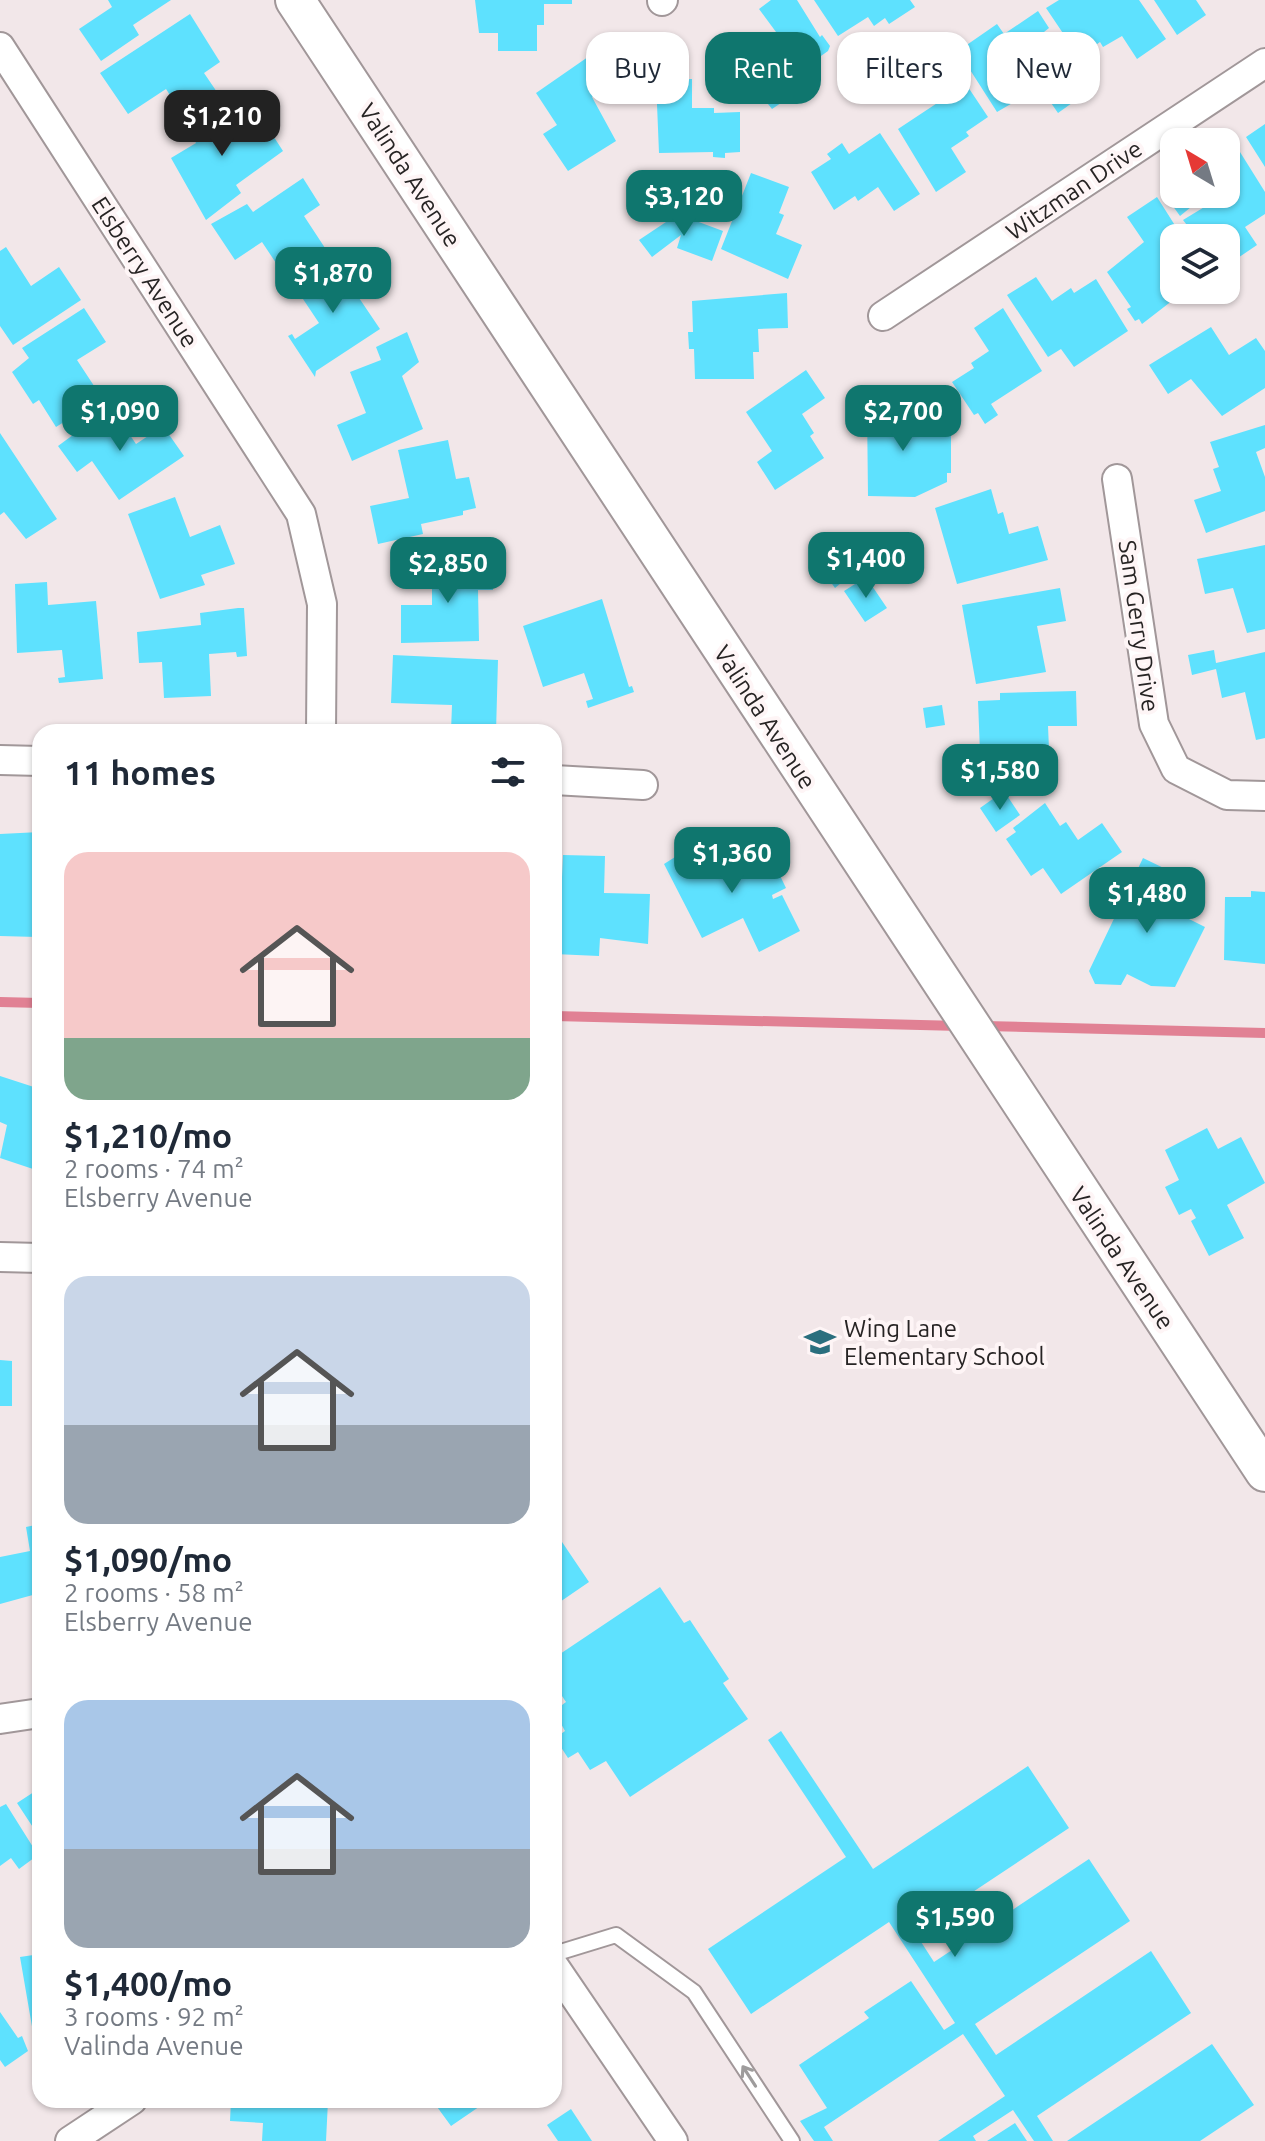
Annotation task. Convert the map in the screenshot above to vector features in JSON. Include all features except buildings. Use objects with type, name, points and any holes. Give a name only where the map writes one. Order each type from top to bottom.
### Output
[{"type":"main road","name":"Valinda Avenue","points":[[295,0],[952,1002],[1265,1472]]},
{"type":"street","name":"Elsberry Avenue","points":[[0,47],[301,514],[322,604],[321,724]]},
{"type":"street","name":"Witzman Drive","points":[[883,316],[1265,63]]},
{"type":"street","name":"Sam Gerry Drive","points":[[1117,479],[1154,724],[1176,769],[1227,795],[1265,796]]},
{"type":"street","points":[[0,760],[32,761]]},
{"type":"street","points":[[562,780],[643,785]]},
{"type":"street","points":[[0,1257],[32,1258]]},
{"type":"street","points":[[0,1719],[32,1714]]},
{"type":"street","points":[[562,1978],[673,2141]]},
{"type":"street","points":[[70,2141],[120,2108]]},
{"type":"lane","points":[[562,1952],[616,1935],[694,1992],[792,2141]]},
{"type":"waterway","points":[[0,1002],[32,1003]]},
{"type":"waterway","points":[[562,1016],[960,1026]]},
{"type":"waterway","points":[[984,1026],[1265,1033]]},
{"type":"place","name":"Wing Lane Elementary School","points":[[820,1342]]}]
